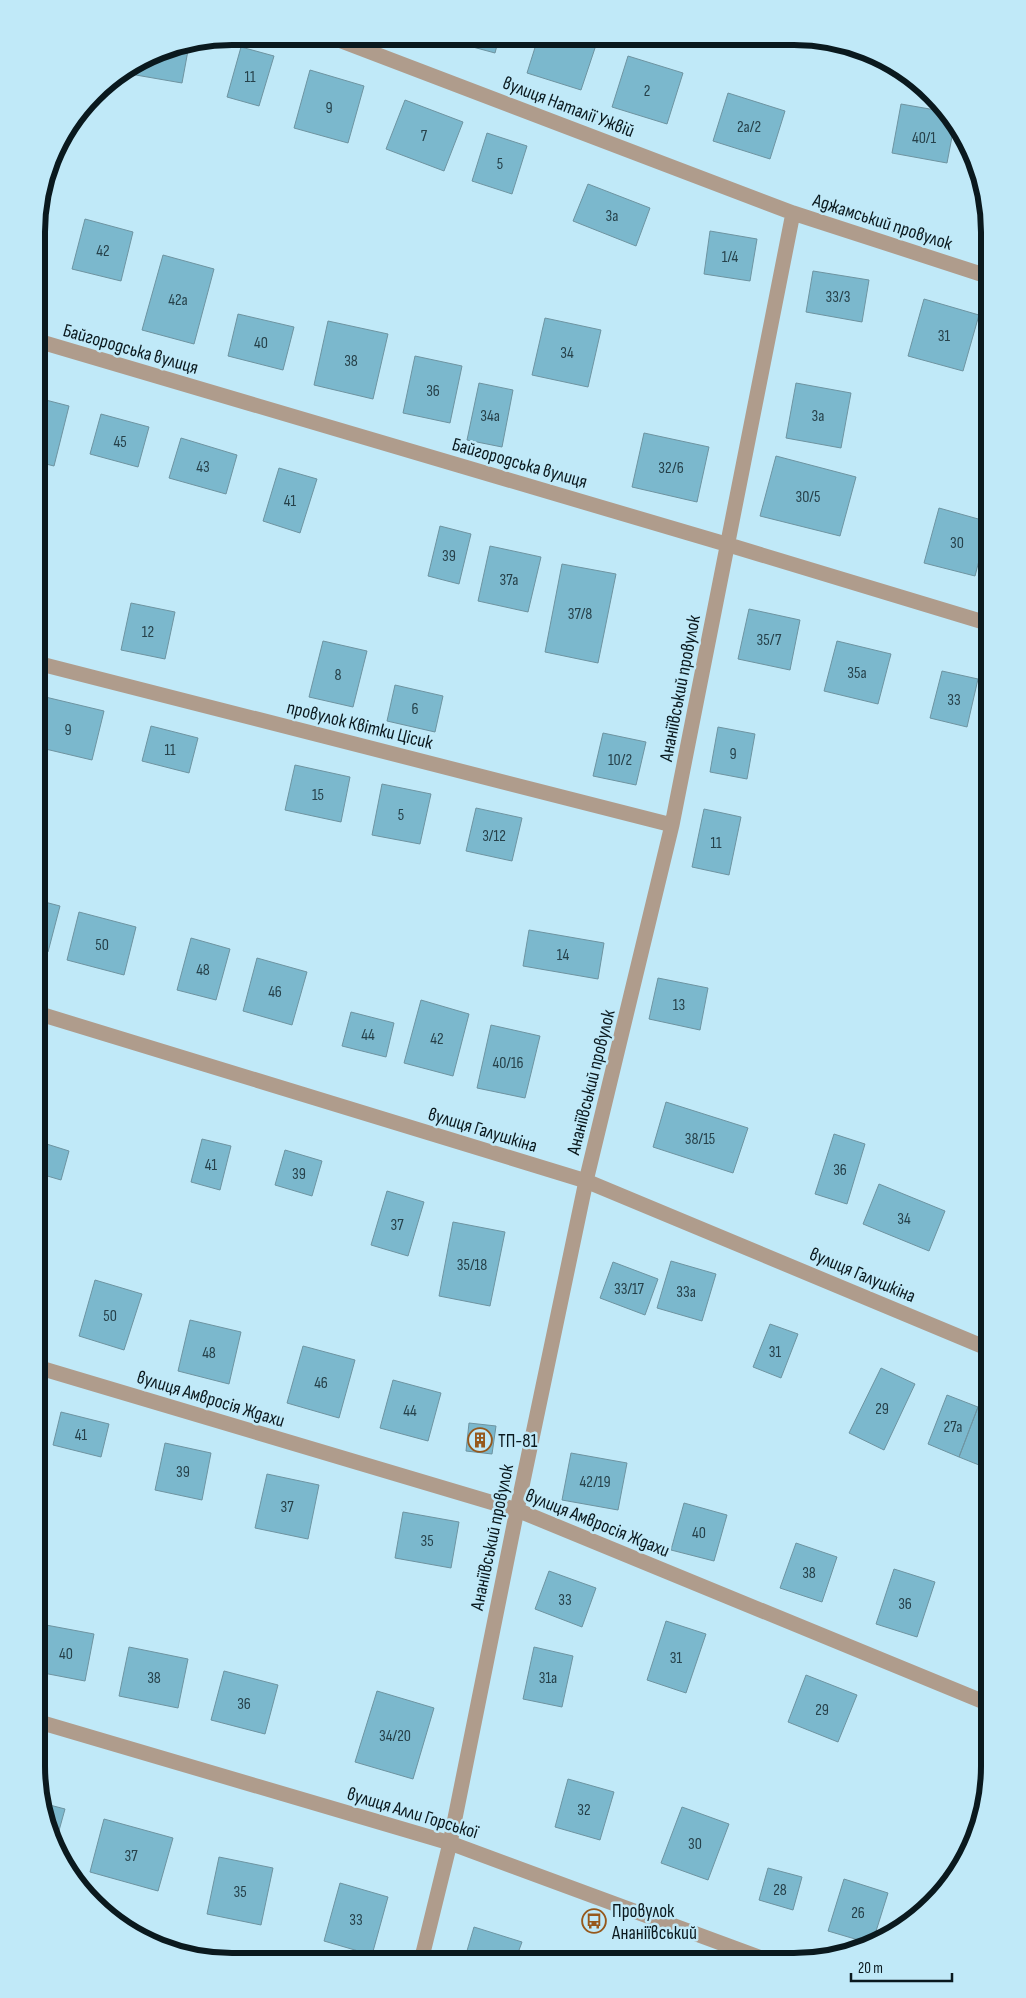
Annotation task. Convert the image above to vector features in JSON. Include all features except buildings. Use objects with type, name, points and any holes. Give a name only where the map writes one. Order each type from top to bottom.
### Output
[{"type":"street","name":"вулиця Наталії Ужвій","points":[[352,45],[793,212]]},
{"type":"street","name":"Аджамський провулок","points":[[793,212],[981,274]]},
{"type":"street","name":"Ананіївський провулок","points":[[423,1953],[450,1842],[586,1181],[672,825],[793,212]]},
{"type":"street","name":"Байгородська вулиця","points":[[45,343],[981,621]]},
{"type":"street","name":"провулок Квітки Цісик","points":[[45,665],[672,825]]},
{"type":"street","name":"вулиця Галушкіна","points":[[45,1015],[586,1181],[981,1346]]},
{"type":"street","name":"вулиця Амвросія Ждахи","points":[[45,1369],[517,1510],[981,1701]]},
{"type":"street","name":"вулиця Алли Горської","points":[[45,1724],[450,1842],[748,1953]]},
{"type":"place","name":"ТП-81","points":[[480,1440]]},
{"type":"place","name":"Провулок Ананіївський","points":[[594,1921]]}]
